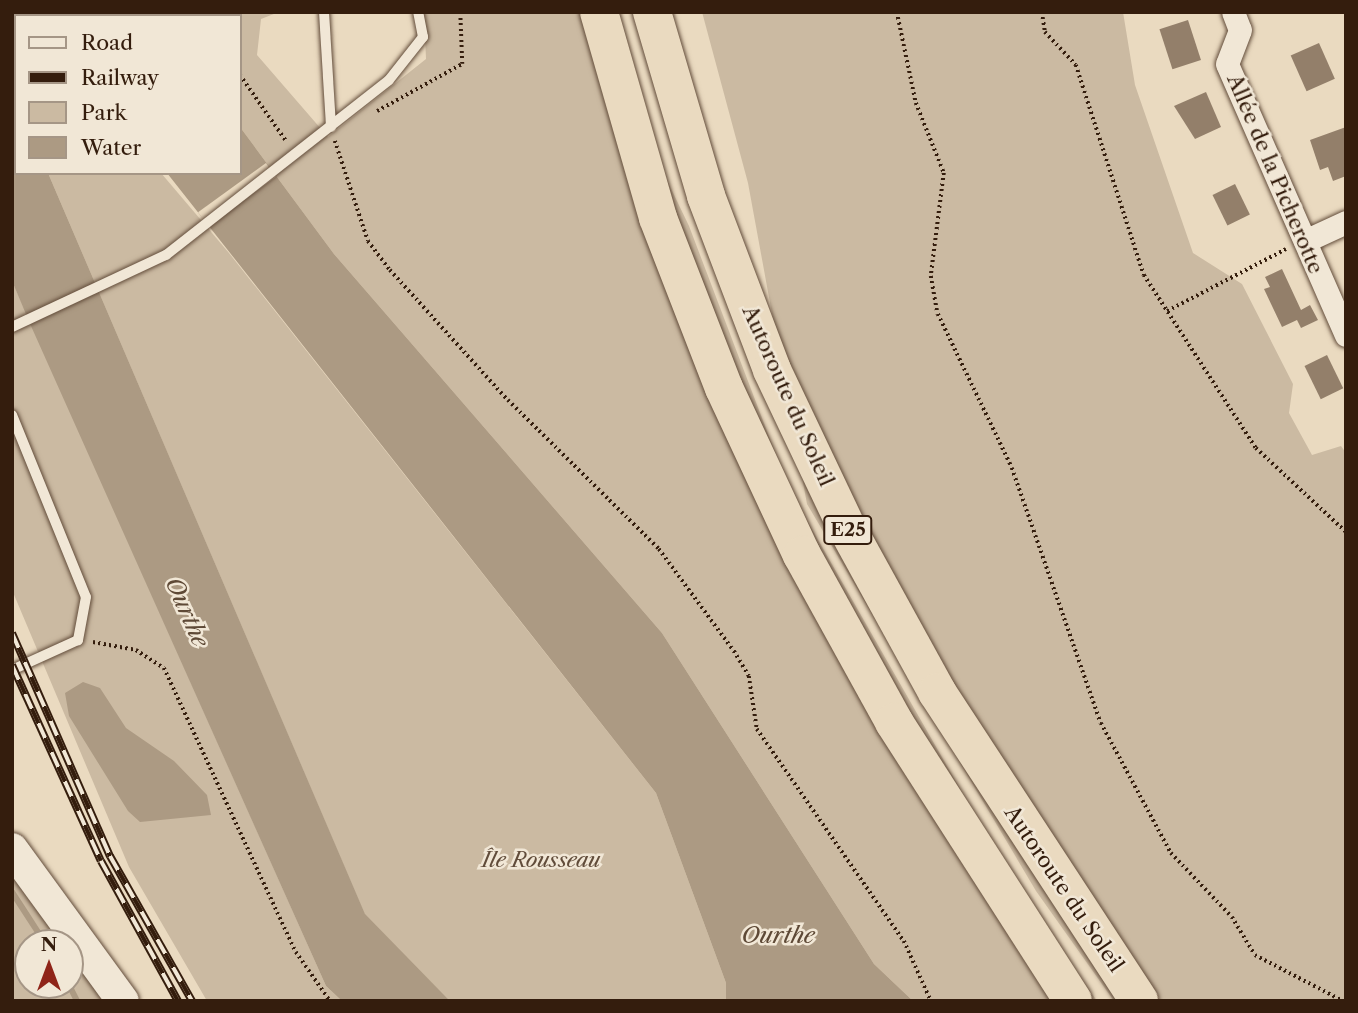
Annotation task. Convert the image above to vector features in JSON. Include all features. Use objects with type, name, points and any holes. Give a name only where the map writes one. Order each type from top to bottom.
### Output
[{"type":"highway","name":"E25","points":[[599,12],[658,218],[724,388],[802,555],[901,733],[1073,1001]]},
{"type":"highway","name":"Autoroute du Soleil","points":[[652,12],[706,195],[762,345],[848,530],[937,692],[1139,1001]]},
{"type":"main road","points":[[12,849],[123,1001]]},
{"type":"street","name":"Allée de la Picherotte","points":[[1233,12],[1240,30],[1227,64],[1307,240],[1346,335]]},
{"type":"street","points":[[1307,240],[1346,222]]},
{"type":"lane","points":[[324,12],[331,128]]},
{"type":"lane","points":[[12,327],[28,317],[98,289],[166,255],[294,152],[331,128],[411,59],[423,37],[418,12]]},
{"type":"lane","points":[[12,415],[86,597],[78,640],[12,670]]},
{"type":"path","points":[[460,12],[462,64],[428,86],[331,128],[368,241],[390,270],[508,400],[659,549],[734,651],[749,676],[757,729],[904,941],[931,1001]]},
{"type":"path","points":[[897,12],[916,103],[944,173],[931,276],[938,314],[1012,468],[1101,723],[1171,853],[1232,917],[1255,956],[1343,1001]]},
{"type":"path","points":[[1042,12],[1045,32],[1076,65],[1144,275],[1256,448],[1346,532]]},
{"type":"path","points":[[242,78],[294,152]]},
{"type":"path","points":[[1167,311],[1307,240]]},
{"type":"path","points":[[78,640],[136,650],[164,668],[296,952],[330,1001]]},
{"type":"green space","points":[[160,12],[279,12],[261,19],[257,55],[328,137],[426,59],[424,12],[586,12],[689,226],[789,489],[1008,873],[1097,1001],[913,1001],[874,964],[662,633],[334,254],[242,130],[242,14]]},
{"type":"green space","points":[[702,12],[1123,12],[1135,85],[1193,253],[1242,284],[1293,384],[1289,413],[1312,455],[1341,446],[1346,453],[1346,1001],[1114,1001],[1036,891],[807,504],[748,183]]},
{"type":"green space","name":"Île Rousseau","points":[[49,175],[163,175],[229,253],[656,793],[726,983],[726,1001],[450,1001],[365,915]]},
{"type":"green space","points":[[12,281],[326,986],[342,1001],[207,1001],[129,867],[12,590]]},
{"type":"green space","points":[[12,867],[57,929],[14,929],[14,999],[84,999],[84,968],[108,1001],[12,1001]]},
{"type":"water","name":"Ourthe","points":[[12,12],[87,14],[14,14],[14,175],[49,175],[365,914],[450,1001],[342,1001],[326,986],[12,281]]},
{"type":"water","name":"Ourthe","points":[[242,130],[334,254],[662,633],[874,964],[913,1001],[726,1001],[726,983],[656,793],[169,175],[242,175]]},
{"type":"water","points":[[83,682],[100,688],[126,728],[174,761],[207,795],[211,815],[140,822],[128,811],[69,716],[65,693]]},
{"type":"pier","points":[[266,163],[276,177],[208,226],[198,212]]},
{"type":"building","points":[[1188,20],[1201,60],[1172,69],[1159,29]]},
{"type":"building","points":[[1319,43],[1335,79],[1307,91],[1291,56]]},
{"type":"building","points":[[1206,92],[1221,127],[1195,139],[1174,106]]},
{"type":"building","points":[[1346,127],[1346,176],[1333,181],[1328,167],[1320,170],[1310,140]]},
{"type":"building","points":[[1235,184],[1250,215],[1227,226],[1213,195]]},
{"type":"building","points":[[1282,269],[1301,310],[1310,305],[1318,320],[1301,328],[1297,320],[1282,327],[1264,289],[1270,287],[1265,277]]},
{"type":"building","points":[[1327,355],[1343,388],[1321,399],[1305,366]]},
{"type":"waterway","points":[[12,892],[36,929]]},
{"type":"railway","points":[[12,633],[110,856],[192,1001]]},
{"type":"railway","points":[[12,665],[101,861],[178,1001]]}]
